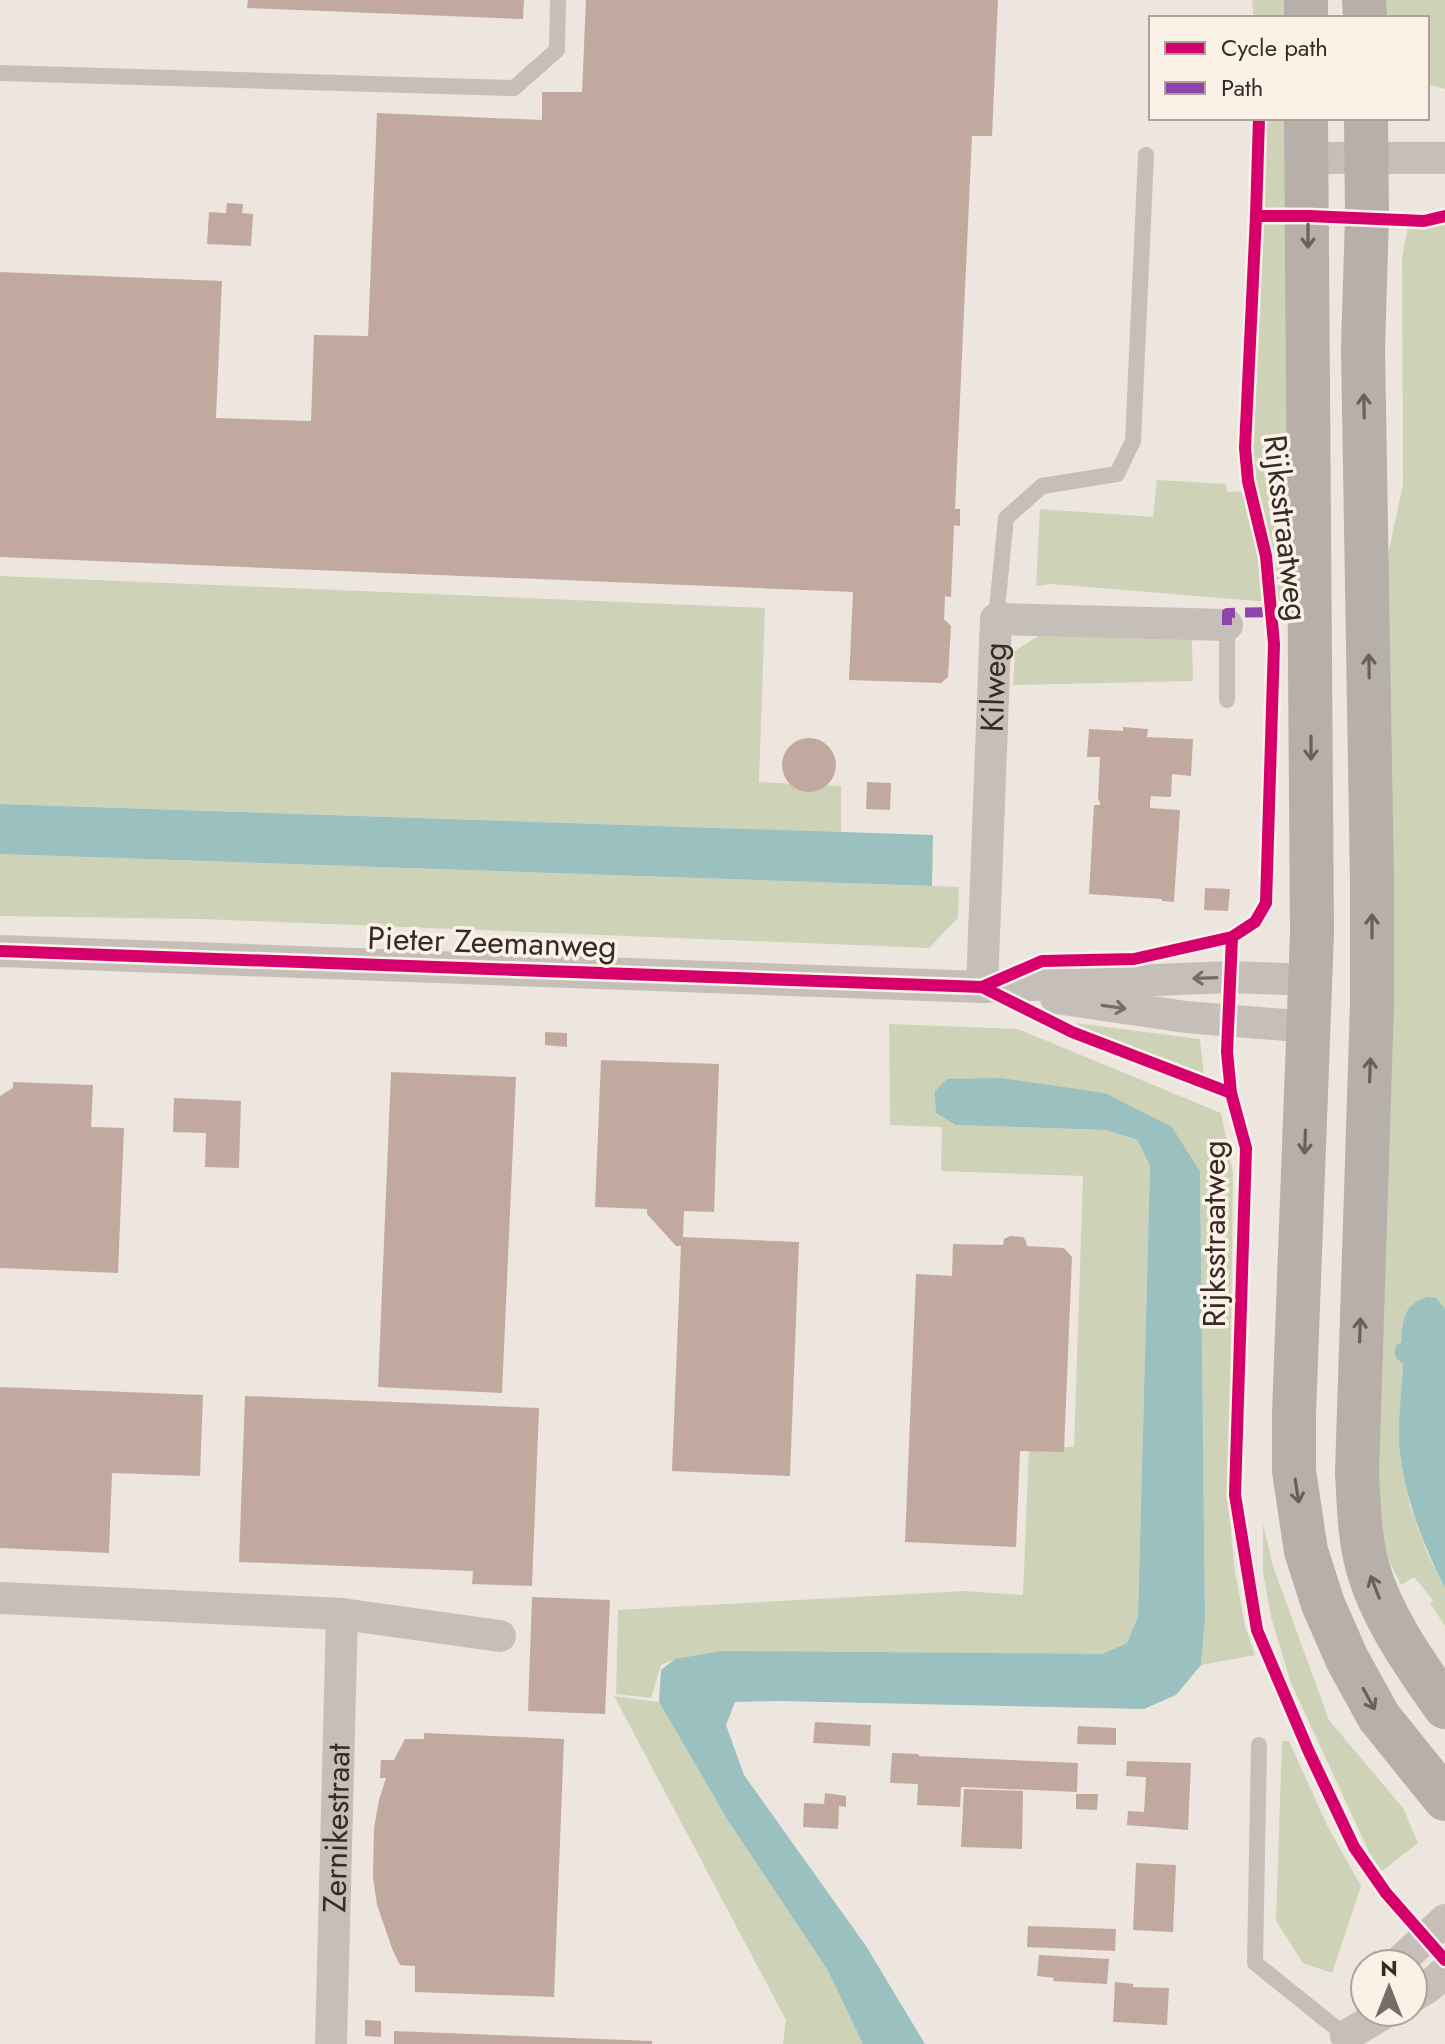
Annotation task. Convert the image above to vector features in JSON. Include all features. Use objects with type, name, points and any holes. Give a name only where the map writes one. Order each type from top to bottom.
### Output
[{"type":"main road","name":"Rijksstraatweg","points":[[1306,138],[1311,980],[1294,1471],[1306,1551],[1323,1604],[1347,1659],[1379,1717],[1445,1799]]},
{"type":"main road","points":[[1366,138],[1363,348],[1372,1004],[1357,1473],[1361,1537],[1368,1568],[1381,1602],[1410,1657],[1445,1707]]},
{"type":"main road","points":[[1311,980],[1372,1004]]},
{"type":"main road","points":[[1310,1027],[1372,1004]]},
{"type":"street","points":[[1306,138],[1366,138],[1445,158]]},
{"type":"street","name":"Kilweg","points":[[982,987],[996,619],[1227,625]]},
{"type":"street","name":"Pieter Zeemanweg","points":[[0,951],[982,987],[1230,977],[1311,980]]},
{"type":"street","name":"Pieter Zeemanweg","points":[[982,987],[1186,1017],[1310,1027]]},
{"type":"street","points":[[0,1598],[342,1614],[500,1636]]},
{"type":"street","name":"Zernikestraat","points":[[331,2044],[342,1614]]},
{"type":"street","points":[[1414,1948],[1445,1920]]},
{"type":"street","points":[[1429,1986],[1445,1972]]},
{"type":"street","points":[[1343,2040],[1361,2028]]},
{"type":"lane","points":[[0,73],[514,88],[557,50],[558,0]]},
{"type":"lane","points":[[996,619],[1006,518],[1042,486],[1117,474],[1133,441],[1146,155]]},
{"type":"lane","points":[[1227,625],[1227,700]]},
{"type":"lane","points":[[1259,1745],[1255,1963],[1343,2040]]},
{"type":"green space","points":[[1252,0],[1287,0],[1287,16],[1254,16]]},
{"type":"green space","points":[[1383,0],[1445,0],[1445,89],[1429,85],[1429,16],[1383,16]]},
{"type":"green space","points":[[1256,120],[1289,120],[1291,600],[1257,601],[1052,584],[1036,586],[1040,509],[1153,517],[1157,480],[1226,484],[1227,492],[1255,491],[1247,438]]},
{"type":"green space","points":[[1445,220],[1445,1309],[1442,1305],[1396,1345],[1398,1361],[1403,1364],[1400,1449],[1410,1506],[1428,1555],[1445,1588],[1445,1626],[1430,1603],[1433,1600],[1414,1577],[1401,1585],[1384,1550],[1374,1504],[1388,555],[1403,484],[1402,258],[1408,225]]},
{"type":"green space","points":[[0,576],[765,608],[759,782],[841,786],[841,832],[0,804]]},
{"type":"green space","points":[[1040,635],[1192,640],[1193,681],[1013,685],[1015,651]]},
{"type":"green space","points":[[0,854],[959,887],[958,918],[929,948],[201,919],[0,916]]},
{"type":"green space","points":[[1075,1023],[1200,1039],[1204,1076],[1081,1027]]},
{"type":"green space","points":[[889,1024],[1018,1029],[1221,1113],[1233,1173],[1229,1508],[1234,1565],[1245,1626],[1255,1655],[1201,1665],[1205,1619],[1200,1171],[1172,1127],[956,1125],[1106,1130],[1139,1140],[1150,1166],[1138,1617],[1127,1643],[1102,1654],[675,1659],[661,1665],[651,1698],[616,1694],[618,1610],[964,1591],[1023,1595],[1029,1448],[1074,1447],[1083,1176],[941,1171],[942,1127],[890,1125]]},
{"type":"green space","points":[[1263,1524],[1273,1566],[1329,1720],[1403,1808],[1418,1843],[1382,1871],[1369,1852],[1291,1683],[1271,1617],[1263,1572]]},
{"type":"green space","points":[[614,1696],[659,1702],[727,1819],[827,1969],[863,2044],[783,2044],[786,2020]]},
{"type":"green space","points":[[1282,1741],[1289,1741],[1327,1825],[1361,1886],[1332,1973],[1303,1963],[1276,1921]]},
{"type":"water","points":[[0,804],[933,835],[932,886],[0,854]]},
{"type":"water","points":[[1000,1078],[1105,1093],[1172,1127],[1200,1171],[1205,1619],[1201,1665],[1176,1695],[1144,1709],[735,1702],[726,1725],[744,1775],[866,1946],[925,2044],[863,2044],[827,1969],[727,1819],[659,1702],[661,1670],[675,1659],[723,1651],[1102,1654],[1127,1643],[1138,1617],[1150,1166],[1138,1140],[1106,1130],[956,1125],[936,1113],[935,1091],[947,1079]]},
{"type":"water","points":[[1428,1297],[1436,1298],[1445,1309],[1445,1588],[1411,1505],[1399,1442],[1403,1364],[1395,1356],[1395,1348],[1401,1342],[1409,1309]]},
{"type":"building","points":[[248,0],[524,0],[523,19],[247,8]]},
{"type":"building","points":[[586,0],[998,0],[992,136],[972,136],[955,509],[960,509],[960,526],[954,525],[951,597],[945,596],[944,619],[951,626],[948,677],[941,683],[849,680],[853,592],[0,557],[0,272],[222,281],[216,418],[311,421],[314,335],[368,336],[377,113],[542,120],[542,92],[582,92]]},
{"type":"building","points":[[227,203],[243,204],[242,213],[253,214],[251,246],[207,244],[209,212],[226,213]]},
{"type":"building","points":[[1123,727],[1148,729],[1147,737],[1193,739],[1191,776],[1172,774],[1171,797],[1151,796],[1150,803],[1150,808],[1180,810],[1174,902],[1089,894],[1094,805],[1100,805],[1100,757],[1087,757],[1089,729],[1123,731]]},
{"type":"building","points":[[809,738],[828,746],[836,765],[828,784],[809,792],[790,784],[782,765],[790,746]]},
{"type":"building","points":[[867,782],[891,783],[890,810],[866,809]]},
{"type":"building","points":[[1205,888],[1230,889],[1228,911],[1204,910]]},
{"type":"building","points":[[545,1032],[567,1033],[567,1047],[545,1045]]},
{"type":"building","points":[[601,1060],[719,1064],[714,1212],[684,1211],[683,1237],[799,1242],[790,1476],[672,1471],[681,1246],[676,1246],[647,1214],[647,1209],[595,1207]]},
{"type":"building","points":[[391,1072],[516,1077],[502,1393],[378,1387]]},
{"type":"building","points":[[13,1082],[93,1085],[91,1127],[124,1128],[118,1273],[0,1268],[0,1096],[13,1088]]},
{"type":"building","points":[[174,1098],[241,1101],[239,1168],[205,1167],[206,1133],[173,1132]]},
{"type":"building","points":[[1023,1237],[1027,1246],[1064,1248],[1072,1257],[1064,1451],[1020,1451],[1016,1547],[905,1542],[916,1274],[952,1276],[953,1244],[1003,1245],[1004,1239]]},
{"type":"building","points":[[0,1387],[203,1395],[200,1476],[112,1473],[109,1553],[0,1548]]},
{"type":"building","points":[[245,1396],[539,1408],[532,1586],[472,1584],[473,1571],[239,1562]]},
{"type":"building","points":[[532,1597],[610,1600],[605,1714],[528,1711]]},
{"type":"building","points":[[815,1722],[871,1725],[870,1746],[813,1743]]},
{"type":"building","points":[[1078,1726],[1116,1728],[1116,1745],[1077,1744]]},
{"type":"building","points":[[424,1733],[564,1739],[554,1997],[415,1992],[415,1966],[400,1965],[393,1951],[377,1905],[373,1877],[374,1828],[386,1778],[380,1778],[381,1760],[394,1760],[405,1739],[424,1739]]},
{"type":"building","points":[[892,1753],[1078,1763],[1077,1792],[961,1787],[960,1807],[917,1805],[918,1784],[890,1783]]},
{"type":"building","points":[[1127,1761],[1191,1763],[1188,1830],[1127,1825],[1128,1811],[1144,1812],[1146,1777],[1126,1776]]},
{"type":"building","points":[[964,1789],[1023,1791],[1022,1849],[961,1847]]},
{"type":"building","points":[[825,1793],[846,1796],[846,1807],[839,1806],[838,1829],[803,1827],[804,1803],[824,1804]]},
{"type":"building","points":[[1076,1794],[1098,1794],[1097,1810],[1076,1809]]},
{"type":"building","points":[[1136,1863],[1176,1865],[1173,1932],[1133,1930]]},
{"type":"building","points":[[1028,1926],[1116,1929],[1115,1951],[1027,1947]]},
{"type":"building","points":[[1039,1955],[1109,1959],[1107,1984],[1053,1981],[1054,1978],[1037,1976]]},
{"type":"building","points":[[1115,1982],[1133,1984],[1133,1987],[1169,1988],[1167,2025],[1113,2022]]},
{"type":"building","points":[[365,2020],[381,2021],[381,2037],[365,2036]]},
{"type":"building","points":[[394,2031],[652,2041],[652,2044],[394,2044]]},
{"type":"marked path","points":[[1227,625],[1227,613],[1272,612]]},
{"type":"cycle path","points":[[982,987],[1042,961],[1134,959],[1232,937],[1255,922],[1266,903],[1274,644],[1266,556],[1248,481],[1245,448],[1259,120]]},
{"type":"cycle path","points":[[1256,216],[1424,221],[1445,216]]},
{"type":"cycle path","points":[[1232,937],[1227,1052],[1231,1093],[1246,1148],[1235,1495],[1257,1630],[1354,1847],[1386,1893],[1445,1960]]},
{"type":"cycle path","points":[[0,951],[982,987],[1072,1032],[1231,1093]]}]
